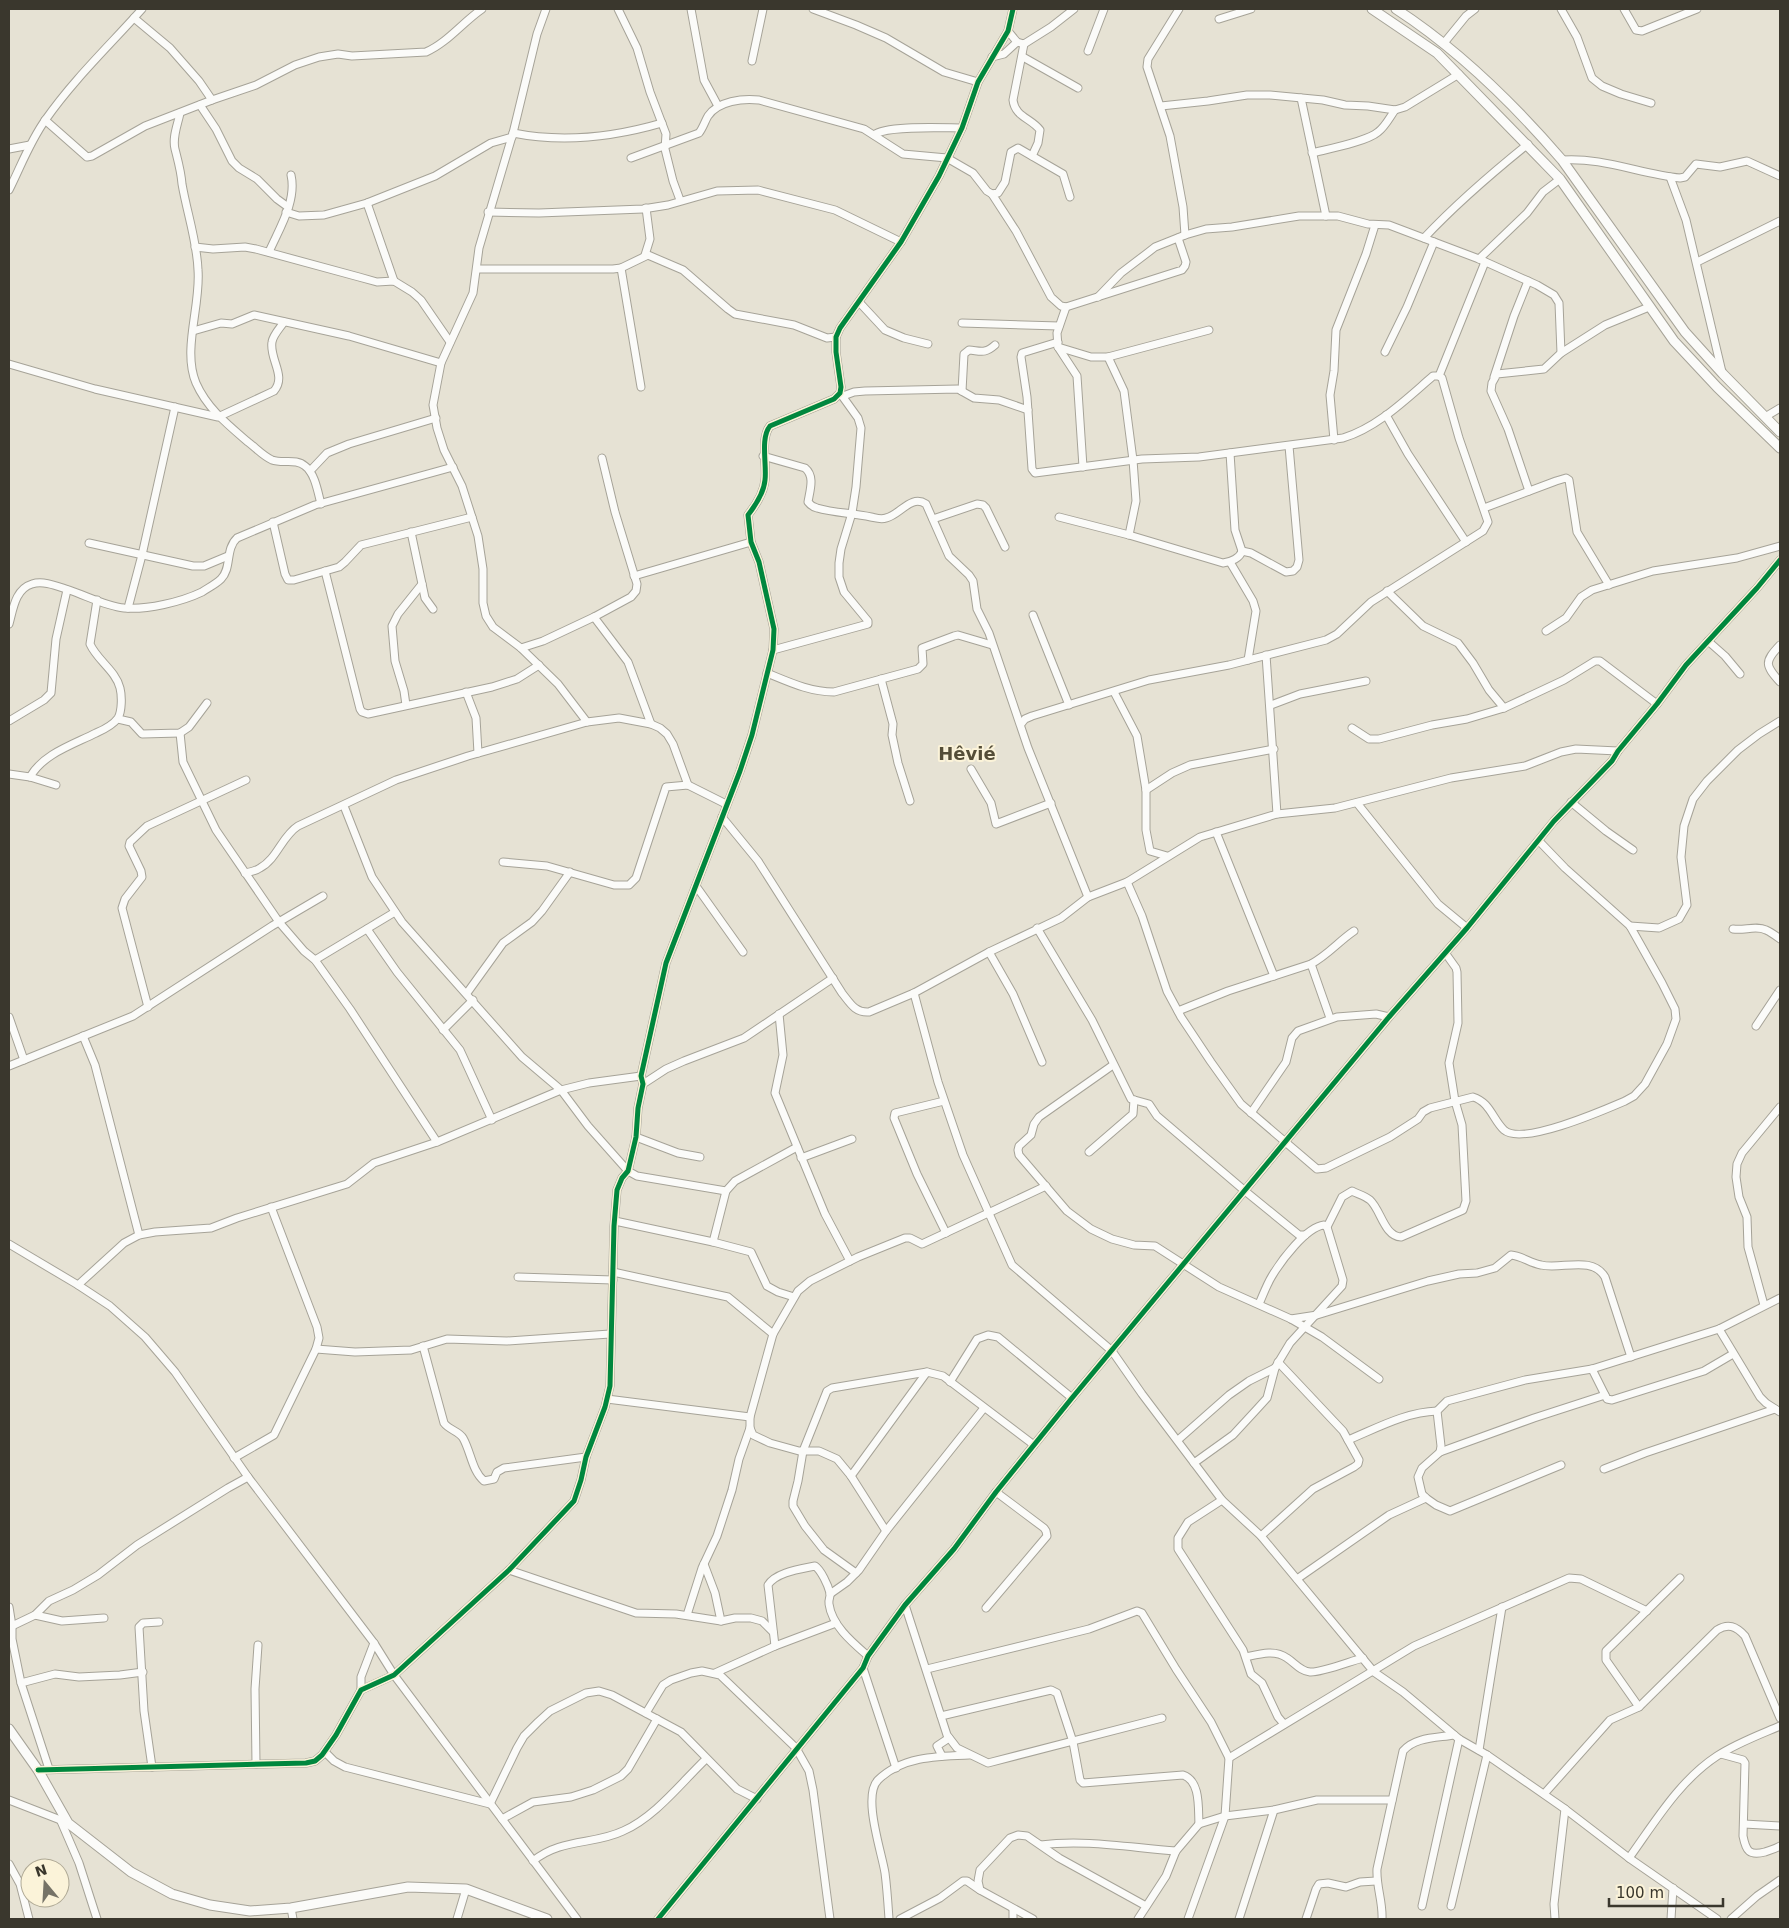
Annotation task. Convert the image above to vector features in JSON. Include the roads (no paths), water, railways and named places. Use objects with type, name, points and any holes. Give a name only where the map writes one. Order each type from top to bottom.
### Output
[{"type":"street","points":[[9,190],[45,120],[64,95],[142,9]]},
{"type":"street","points":[[45,120],[87,157],[92,156],[131,133],[180,112],[256,85],[295,65],[338,54],[352,56],[426,52],[436,48],[467,19],[482,9]]},
{"type":"street","points":[[546,9],[537,34],[513,135],[478,248],[473,293],[441,363],[433,405],[444,450],[462,486],[478,536],[483,569],[483,603],[486,616],[493,626],[521,648],[558,684],[586,722]]},
{"type":"street","points":[[618,9],[637,48],[650,92],[666,134],[666,149],[673,181],[680,200]]},
{"type":"street","points":[[692,9],[704,80],[718,106]]},
{"type":"street","points":[[752,61],[763,9]]},
{"type":"street","points":[[813,9],[856,24],[886,38],[944,72],[978,82]]},
{"type":"street","points":[[773,650],[868,624],[868,621],[844,592],[839,577],[841,549],[852,512],[856,487],[861,428],[858,418],[841,395],[836,337],[840,328],[902,242],[939,176],[962,128],[978,82],[1008,31],[1013,9]]},
{"type":"street","points":[[992,57],[1004,54],[1020,43],[1051,27],[1074,9]]},
{"type":"street","points":[[1088,51],[1104,9]]},
{"type":"street","points":[[631,158],[699,133],[706,124],[707,117],[718,106],[748,98],[864,129],[903,154],[947,158],[973,173],[987,191],[992,194],[1016,231],[1051,297],[1061,306],[1066,307],[1182,270],[1185,266],[1182,236],[1183,207],[1170,136],[1161,106],[1147,72],[1148,59],[1179,9]]},
{"type":"street","points":[[1219,19],[1251,9]]},
{"type":"street","points":[[1372,9],[1437,53],[1528,144],[1560,179],[1674,341],[1717,387],[1780,448]]},
{"type":"street","points":[[1396,9],[1444,43],[1484,78],[1562,160],[1685,332],[1780,432]]},
{"type":"street","points":[[1444,43],[1466,16],[1475,9]]},
{"type":"street","points":[[1561,9],[1577,37],[1592,78],[1602,86],[1651,103]]},
{"type":"street","points":[[1624,9],[1636,30],[1642,31],[1697,9]]},
{"type":"street","points":[[1675,9],[1680,17]]},
{"type":"street","points":[[134,18],[170,48],[199,81],[212,100]]},
{"type":"street","points":[[1008,31],[1020,43],[1023,56],[1012,100],[1014,108],[1022,117],[1034,123],[1040,130],[1038,142],[1032,156]]},
{"type":"street","points":[[1023,56],[1078,88]]},
{"type":"street","points":[[1161,106],[1247,95],[1270,95],[1395,110],[1405,107],[1459,74]]},
{"type":"street","points":[[1301,98],[1326,216]]},
{"type":"street","points":[[200,105],[216,129],[232,161],[239,168],[257,179],[287,209],[299,216],[324,216],[367,203],[435,176],[490,143],[513,135],[538,138],[598,137],[634,131],[662,123]]},
{"type":"street","points":[[1312,153],[1342,146],[1374,135],[1380,131],[1395,110]]},
{"type":"street","points":[[180,112],[174,134],[175,148],[198,269],[199,286],[191,348],[193,373],[196,383],[211,409],[218,417],[266,456],[276,461],[299,462],[305,466],[310,471],[321,504]]},
{"type":"street","points":[[874,135],[878,132],[896,129],[962,128]]},
{"type":"street","points":[[1424,238],[1445,216],[1528,144]]},
{"type":"street","points":[[9,149],[30,146]]},
{"type":"street","points":[[992,194],[998,193],[1005,182],[1013,150],[1018,148],[1063,174],[1070,197]]},
{"type":"street","points":[[1562,160],[1620,166],[1683,178],[1696,164],[1720,167],[1747,161],[1780,176]]},
{"type":"street","points":[[269,252],[287,209],[293,187],[291,175]]},
{"type":"street","points":[[1670,177],[1686,220],[1723,374]]},
{"type":"street","points":[[1438,376],[1482,261],[1527,213],[1542,192],[1560,179]]},
{"type":"street","points":[[488,212],[566,212],[646,208],[668,205],[680,200],[717,191],[758,190],[835,210],[902,242]]},
{"type":"street","points":[[367,203],[394,281]]},
{"type":"street","points":[[645,255],[650,239],[646,208]]},
{"type":"street","points":[[1098,297],[1121,273],[1155,247],[1182,236],[1206,229],[1232,227],[1299,216],[1338,216],[1375,225],[1389,225],[1424,238],[1528,281],[1557,298],[1561,353]]},
{"type":"street","points":[[1697,262],[1780,221]]},
{"type":"street","points":[[1334,440],[1330,395],[1334,371],[1336,330],[1366,254],[1375,225]]},
{"type":"street","points":[[1385,352],[1407,307],[1434,242]]},
{"type":"street","points":[[195,247],[219,250],[245,247],[359,278],[377,282],[394,281],[421,300],[450,342]]},
{"type":"street","points":[[477,270],[590,270],[621,268],[648,255],[683,270],[735,314],[794,325],[827,338],[836,337]]},
{"type":"street","points":[[621,268],[641,387]]},
{"type":"street","points":[[1528,281],[1514,316],[1491,391],[1508,429],[1529,492]]},
{"type":"street","points":[[859,302],[885,330],[904,338],[928,344]]},
{"type":"street","points":[[1066,307],[1057,333],[1058,345],[1077,376],[1083,466]]},
{"type":"street","points":[[1494,378],[1497,374],[1503,372],[1544,369],[1561,353],[1605,325],[1649,307]]},
{"type":"street","points":[[193,330],[221,323],[232,324],[254,315],[349,336],[441,363]]},
{"type":"street","points":[[9,364],[95,389],[218,417],[274,391],[278,386],[279,380],[272,342],[284,322]]},
{"type":"street","points":[[962,323],[1059,326]]},
{"type":"street","points":[[1021,724],[1025,719],[1032,716],[1149,680],[1248,660],[1326,640],[1337,634],[1371,602],[1466,542],[1487,526],[1488,522],[1484,508],[1459,438],[1442,378],[1438,376],[1433,376],[1360,433],[1334,440],[1198,457],[1133,460],[1035,473],[1032,469],[1022,353],[1058,345],[1091,358],[1108,358],[1208,330]]},
{"type":"street","points":[[962,391],[964,354],[969,350],[982,353],[988,352],[995,346]]},
{"type":"street","points":[[1108,358],[1124,391],[1133,460],[1136,501],[1129,535]]},
{"type":"street","points":[[361,1690],[394,1675],[509,1570],[574,1501],[582,1480],[586,1457],[610,1386],[610,1334],[617,1190],[622,1178],[628,1171],[636,1138],[642,1080],[666,963],[740,771],[752,735],[773,650],[774,629],[759,562],[751,542],[748,515],[756,504],[766,481],[764,456],[767,431],[770,426],[841,395],[865,391],[958,390],[974,398],[999,400],[1028,410]]},
{"type":"street","points":[[128,608],[142,555],[175,407]]},
{"type":"street","points":[[1765,417],[1780,408]]},
{"type":"street","points":[[1386,414],[1408,454],[1466,542]]},
{"type":"street","points":[[310,471],[327,453],[349,444],[436,418]]},
{"type":"street","points":[[1242,550],[1286,572],[1293,571],[1297,567],[1299,560],[1289,446]]},
{"type":"street","points":[[1059,518],[1129,535],[1196,556],[1224,563],[1230,562],[1241,554],[1242,550],[1235,530],[1230,453]]},
{"type":"street","points":[[764,456],[805,468],[809,471],[811,480],[808,502],[811,506],[818,509],[852,512],[882,519],[891,517],[914,500],[926,504],[949,556],[973,581],[978,609],[1008,694],[1088,897]]},
{"type":"street","points":[[521,648],[543,641],[594,617],[631,597],[636,591],[637,584],[615,512],[602,458]]},
{"type":"street","points":[[9,624],[18,594],[24,588],[34,583],[50,584],[128,608],[164,605],[200,592],[221,580],[226,571],[232,543],[237,538],[321,504],[453,468]]},
{"type":"street","points":[[1484,508],[1566,478],[1569,480],[1577,532],[1609,585]]},
{"type":"street","points":[[933,519],[977,504],[983,505],[1005,547]]},
{"type":"street","points":[[273,522],[285,574],[288,580],[294,580],[339,566],[361,545],[472,517]]},
{"type":"street","points":[[411,532],[426,601],[433,609]]},
{"type":"street","points":[[634,576],[751,542]]},
{"type":"street","points":[[89,543],[193,566],[204,566],[228,556]]},
{"type":"street","points":[[1546,632],[1566,618],[1581,596],[1592,590],[1654,571],[1737,558],[1780,546]]},
{"type":"street","points":[[658,1919],[863,1668],[868,1656],[906,1605],[954,1549],[996,1492],[1072,1398],[1389,1017],[1446,954],[1571,802],[1612,760],[1686,665],[1780,561]]},
{"type":"street","points":[[1230,562],[1253,601],[1256,612],[1248,660]]},
{"type":"street","points":[[325,571],[362,712],[368,714],[517,679],[539,665]]},
{"type":"street","points":[[406,705],[395,661],[392,626],[398,614],[422,584]]},
{"type":"street","points":[[9,721],[51,694],[56,639],[67,590]]},
{"type":"street","points":[[1387,591],[1423,626],[1458,642],[1473,662],[1489,690],[1504,708]]},
{"type":"street","points":[[30,777],[36,766],[46,758],[107,727],[118,719],[121,706],[120,688],[90,644],[97,600]]},
{"type":"street","points":[[1033,615],[1069,705]]},
{"type":"street","points":[[594,617],[628,662],[651,724]]},
{"type":"street","points":[[767,673],[798,686],[822,692],[834,692],[921,667],[924,664],[922,648],[954,636],[958,635],[992,645]]},
{"type":"street","points":[[1708,641],[1725,656],[1740,674]]},
{"type":"street","points":[[1780,645],[1769,657],[1768,662],[1769,668],[1780,682]]},
{"type":"street","points":[[1266,655],[1277,814]]},
{"type":"street","points":[[1352,728],[1369,739],[1379,739],[1432,725],[1467,719],[1504,708],[1564,680],[1595,661],[1600,660],[1657,704]]},
{"type":"street","points":[[881,680],[893,724],[892,735],[898,763],[910,801]]},
{"type":"street","points":[[1270,705],[1300,694],[1366,681]]},
{"type":"street","points":[[466,692],[476,718],[478,753]]},
{"type":"street","points":[[1114,692],[1137,736],[1146,790],[1146,830],[1150,851],[1167,856]]},
{"type":"street","points":[[118,719],[131,722],[142,734],[180,733],[189,727],[207,703]]},
{"type":"street","points":[[245,873],[259,869],[267,863],[294,828],[396,780],[478,753],[586,722],[619,718],[651,724],[660,728],[667,734],[673,744],[688,785]]},
{"type":"street","points":[[1630,926],[1658,928],[1679,919],[1688,905],[1681,856],[1684,826],[1693,798],[1738,750],[1780,721]]},
{"type":"street","points":[[180,733],[183,762],[216,830],[279,922],[304,951],[315,960],[350,1009],[437,1142]]},
{"type":"street","points":[[1146,790],[1172,773],[1190,765],[1274,749]]},
{"type":"street","points":[[722,817],[758,862],[854,1009],[861,1012],[869,1012],[914,993],[989,952],[1061,918],[1088,897],[1127,882],[1200,837],[1277,814],[1335,808],[1451,778],[1525,766],[1561,752],[1576,750],[1618,751]]},
{"type":"street","points":[[971,769],[991,803],[996,824],[1051,803]]},
{"type":"street","points":[[9,774],[30,777],[56,785]]},
{"type":"street","points":[[148,1007],[122,908],[125,899],[142,877],[129,846],[130,842],[146,826],[246,780]]},
{"type":"street","points":[[503,862],[547,866],[614,886],[629,885],[636,878],[666,786],[688,785],[726,804]]},
{"type":"street","points":[[1571,802],[1606,831],[1633,850]]},
{"type":"street","points":[[1357,803],[1438,904],[1467,928]]},
{"type":"street","points":[[344,806],[372,877],[395,912],[522,1057],[561,1090],[588,1126],[628,1171],[637,1176],[726,1191]]},
{"type":"street","points":[[1216,832],[1274,976]]},
{"type":"street","points":[[1127,882],[1142,916],[1167,991],[1211,1062],[1241,1104],[1317,1169],[1326,1168],[1390,1137],[1418,1119],[1426,1110],[1455,1101],[1473,1097],[1478,1098],[1493,1113],[1503,1130],[1510,1134],[1519,1135],[1565,1126],[1625,1101],[1640,1090],[1666,1044],[1676,1019],[1675,1010],[1630,926],[1565,868],[1539,841]]},
{"type":"street","points":[[466,993],[503,943],[532,922],[570,872]]},
{"type":"street","points":[[696,886],[743,952]]},
{"type":"street","points":[[9,1066],[133,1016],[279,922],[323,896]]},
{"type":"street","points":[[315,960],[395,912]]},
{"type":"street","points":[[1037,928],[1092,1020],[1129,1096],[1134,1100],[1149,1104],[1157,1116],[1245,1191],[1299,1235],[1305,1235]]},
{"type":"street","points":[[367,929],[397,972],[463,1056],[492,1120]]},
{"type":"street","points":[[1733,929],[1766,929],[1780,939]]},
{"type":"street","points":[[1178,1011],[1228,991],[1311,964],[1326,955],[1344,938],[1354,932]]},
{"type":"street","points":[[989,952],[1013,994],[1042,1062]]},
{"type":"street","points":[[1194,1463],[1233,1434],[1267,1398],[1277,1365],[1290,1343],[1342,1286],[1343,1280],[1327,1227],[1342,1197],[1352,1192],[1371,1201],[1389,1231],[1395,1237],[1401,1237],[1464,1210],[1466,1201],[1462,1125],[1455,1101],[1449,1063],[1458,1024],[1457,972],[1446,954]]},
{"type":"street","points":[[1311,964],[1330,1018]]},
{"type":"street","points":[[78,1285],[124,1243],[139,1235],[211,1228],[346,1184],[374,1163],[437,1142],[561,1090],[589,1083],[642,1080],[739,1040],[833,978]]},
{"type":"street","points":[[1756,1026],[1780,990]]},
{"type":"street","points":[[914,993],[944,1101],[964,1155],[1012,1265],[1112,1351],[1222,1500],[1261,1536],[1374,1672],[1403,1692],[1456,1737],[1487,1754],[1565,1809],[1629,1858],[1717,1919]]},
{"type":"street","points":[[443,1030],[473,1000]]},
{"type":"street","points":[[778,1014],[783,1055],[775,1093],[825,1214],[850,1261]]},
{"type":"street","points":[[1251,1113],[1286,1062],[1294,1035],[1298,1031],[1330,1018],[1354,1014],[1376,1014],[1389,1017]]},
{"type":"street","points":[[9,1018],[24,1060]]},
{"type":"street","points":[[83,1036],[95,1065],[139,1235]]},
{"type":"street","points":[[1114,1065],[1039,1117],[1034,1124],[1031,1135],[1019,1146],[1019,1155],[1067,1211],[1091,1229],[1112,1239],[1134,1245],[1155,1246],[1219,1287],[1291,1319],[1322,1337],[1379,1379]]},
{"type":"street","points":[[1089,1152],[1134,1114],[1134,1100]]},
{"type":"street","points":[[944,1101],[895,1113],[894,1118],[917,1174],[946,1232]]},
{"type":"street","points":[[1764,1305],[1748,1247],[1747,1218],[1739,1197],[1736,1177],[1737,1164],[1742,1153],[1780,1107]]},
{"type":"street","points":[[636,1138],[678,1153],[700,1157]]},
{"type":"street","points":[[801,1158],[852,1139]]},
{"type":"street","points":[[713,1242],[726,1191],[742,1176],[797,1147]]},
{"type":"street","points":[[687,1616],[704,1564],[717,1536],[750,1428],[750,1417],[773,1334],[794,1296],[810,1281],[850,1261],[905,1238],[910,1238],[918,1244],[922,1244],[1046,1186]]},
{"type":"street","points":[[234,1458],[274,1435],[316,1349],[319,1338],[317,1327],[271,1207]]},
{"type":"street","points":[[615,1221],[752,1252],[768,1286],[778,1292],[794,1296]]},
{"type":"street","points":[[1259,1304],[1271,1277],[1305,1235],[1318,1226],[1324,1225],[1327,1227]]},
{"type":"street","points":[[11,1248],[78,1285],[110,1306],[145,1337],[175,1372],[234,1458],[374,1643],[394,1675],[577,1919]]},
{"type":"street","points":[[1291,1319],[1317,1315],[1428,1281],[1459,1274],[1478,1273],[1494,1268],[1511,1255],[1521,1256],[1542,1266],[1586,1265],[1598,1269],[1602,1273],[1631,1357]]},
{"type":"street","points":[[613,1272],[728,1297],[773,1334]]},
{"type":"street","points":[[518,1277],[613,1280]]},
{"type":"street","points":[[1348,1440],[1398,1419],[1427,1411],[1438,1411],[1447,1401],[1524,1380],[1592,1369],[1719,1330],[1780,1298]]},
{"type":"street","points":[[1719,1330],[1760,1397],[1778,1410]]},
{"type":"street","points":[[316,1349],[355,1352],[411,1350],[447,1340],[507,1341],[610,1334]]},
{"type":"street","points":[[950,1382],[977,1339],[988,1335],[998,1337],[1072,1398]]},
{"type":"street","points":[[423,1346],[444,1422],[447,1427],[463,1438],[478,1476],[484,1481],[494,1479],[497,1472],[504,1468],[586,1457]]},
{"type":"street","points":[[1592,1369],[1605,1396],[1612,1400],[1670,1383],[1704,1370],[1733,1354]]},
{"type":"street","points":[[1178,1440],[1228,1395],[1277,1365]]},
{"type":"street","points":[[1261,1536],[1313,1488],[1358,1464],[1359,1460],[1343,1431],[1277,1365]]},
{"type":"street","points":[[856,1573],[824,1550],[805,1526],[793,1501],[803,1451],[827,1391],[832,1388],[927,1372],[943,1376],[1034,1445]]},
{"type":"street","points":[[852,1476],[927,1372]]},
{"type":"street","points":[[1561,1465],[1450,1511],[1426,1498],[1420,1488],[1419,1472],[1440,1452],[1534,1418],[1605,1396]]},
{"type":"street","points":[[607,1399],[750,1417]]},
{"type":"street","points":[[830,1594],[856,1573],[886,1531],[984,1408]]},
{"type":"street","points":[[1604,1469],[1645,1453],[1778,1410]]},
{"type":"street","points":[[1438,1411],[1442,1446],[1440,1452]]},
{"type":"street","points":[[750,1428],[753,1435],[759,1439],[803,1451],[819,1451],[837,1459],[852,1476],[886,1531]]},
{"type":"street","points":[[12,1626],[35,1615],[49,1601],[90,1580],[137,1545],[248,1477]]},
{"type":"street","points":[[986,1608],[1047,1536],[1044,1528],[996,1492]]},
{"type":"street","points":[[1297,1579],[1389,1515],[1426,1498]]},
{"type":"street","points":[[1222,1500],[1188,1522],[1178,1538],[1178,1549],[1246,1657],[1251,1674],[1262,1683],[1278,1717],[1284,1724]]},
{"type":"street","points":[[704,1564],[715,1592],[722,1621]]},
{"type":"street","points":[[775,1646],[767,1590],[771,1580],[790,1572],[815,1566],[820,1571],[830,1594],[829,1604],[836,1623],[845,1635],[868,1656]]},
{"type":"street","points":[[509,1570],[636,1613],[687,1616],[722,1621],[735,1618],[757,1619],[762,1621],[773,1632]]},
{"type":"street","points":[[1229,1758],[1427,1640],[1570,1578],[1580,1579],[1647,1610]]},
{"type":"street","points":[[1639,1707],[1606,1660],[1606,1651],[1680,1578]]},
{"type":"street","points":[[906,1605],[949,1738],[957,1748],[969,1755],[988,1763],[1162,1718]]},
{"type":"street","points":[[9,1607],[12,1638],[21,1683],[49,1769]]},
{"type":"street","points":[[1479,1750],[1502,1607]]},
{"type":"street","points":[[927,1669],[1089,1629],[1127,1614],[1140,1612],[1146,1618],[1176,1670],[1211,1722],[1229,1758],[1225,1816],[1188,1919]]},
{"type":"street","points":[[35,1615],[62,1621],[104,1618]]},
{"type":"street","points":[[152,1767],[144,1711],[140,1627],[143,1623],[159,1622]]},
{"type":"street","points":[[715,1673],[775,1646],[836,1623]]},
{"type":"street","points":[[1544,1794],[1610,1720],[1639,1707],[1723,1626],[1738,1628],[1745,1636],[1780,1718]]},
{"type":"street","points":[[38,1770],[306,1763],[315,1761],[325,1752],[361,1690],[361,1677],[374,1643]]},
{"type":"street","points":[[256,1764],[255,1689],[258,1645]]},
{"type":"street","points":[[1246,1657],[1258,1654],[1279,1654],[1301,1669],[1313,1672],[1363,1658]]},
{"type":"street","points":[[863,1668],[896,1768]]},
{"type":"street","points":[[646,1713],[663,1686],[671,1680],[702,1671],[720,1674],[796,1748],[809,1771],[813,1790],[830,1919]]},
{"type":"street","points":[[21,1683],[55,1674],[79,1677],[143,1672]]},
{"type":"street","points":[[941,1716],[1051,1690],[1057,1693],[1074,1742],[1080,1780],[1084,1783],[1183,1775],[1189,1777],[1196,1787],[1199,1824]]},
{"type":"street","points":[[490,1804],[520,1742],[550,1710],[586,1693],[599,1691],[612,1695],[681,1732],[736,1789],[757,1799]]},
{"type":"street","points":[[502,1820],[533,1802],[571,1797],[593,1790],[621,1776],[628,1769],[657,1719]]},
{"type":"street","points":[[1629,1858],[1671,1798],[1700,1771],[1721,1754],[1780,1726]]},
{"type":"street","points":[[9,1729],[38,1770],[64,1821],[97,1919]]},
{"type":"street","points":[[1382,1919],[1382,1908],[1376,1882],[1376,1869],[1403,1751],[1409,1744],[1416,1741],[1456,1737]]},
{"type":"street","points":[[1422,1906],[1456,1737]]},
{"type":"street","points":[[942,1756],[937,1746],[949,1738]]},
{"type":"street","points":[[325,1752],[334,1761],[346,1767],[490,1804]]},
{"type":"street","points":[[1451,1906],[1487,1754]]},
{"type":"street","points":[[1721,1754],[1743,1760],[1745,1763],[1745,1846],[1750,1852],[1757,1854],[1776,1849],[1780,1846]]},
{"type":"street","points":[[889,1919],[885,1872],[873,1817],[872,1794],[878,1780],[896,1768],[911,1762],[932,1757],[969,1755]]},
{"type":"street","points":[[533,1860],[540,1855],[573,1842],[608,1836],[623,1831],[662,1804],[682,1781],[706,1759]]},
{"type":"street","points":[[9,1800],[64,1821],[131,1872],[172,1894],[210,1905],[250,1911],[291,1908],[408,1887],[466,1889],[547,1919]]},
{"type":"street","points":[[1138,1919],[1166,1876],[1176,1851],[1199,1824],[1225,1816],[1274,1810],[1317,1800],[1392,1800]]},
{"type":"street","points":[[1555,1919],[1554,1904],[1565,1809]]},
{"type":"street","points":[[1239,1919],[1274,1810]]},
{"type":"street","points":[[1744,1824],[1780,1826]]},
{"type":"street","points":[[980,1890],[978,1881],[980,1870],[1010,1838],[1018,1835],[1027,1836],[1058,1858],[1146,1906]]},
{"type":"street","points":[[1041,1845],[1059,1843],[1082,1844],[1176,1851]]},
{"type":"street","points":[[9,1864],[20,1884],[29,1919]]},
{"type":"street","points":[[1731,1919],[1757,1896],[1780,1880]]},
{"type":"street","points":[[900,1919],[940,1898],[963,1881],[968,1882],[1033,1919]]},
{"type":"street","points":[[1306,1919],[1316,1889],[1320,1884],[1328,1883],[1346,1888],[1360,1882],[1376,1882]]},
{"type":"street","points":[[1671,1919],[1673,1888]]},
{"type":"street","points":[[457,1919],[466,1889]]},
{"type":"street","points":[[291,1908],[293,1919]]},
{"type":"street","points":[[1013,1919],[1014,1909]]},
{"type":"district","name":"Hêvié","points":[[967,754]]}]
